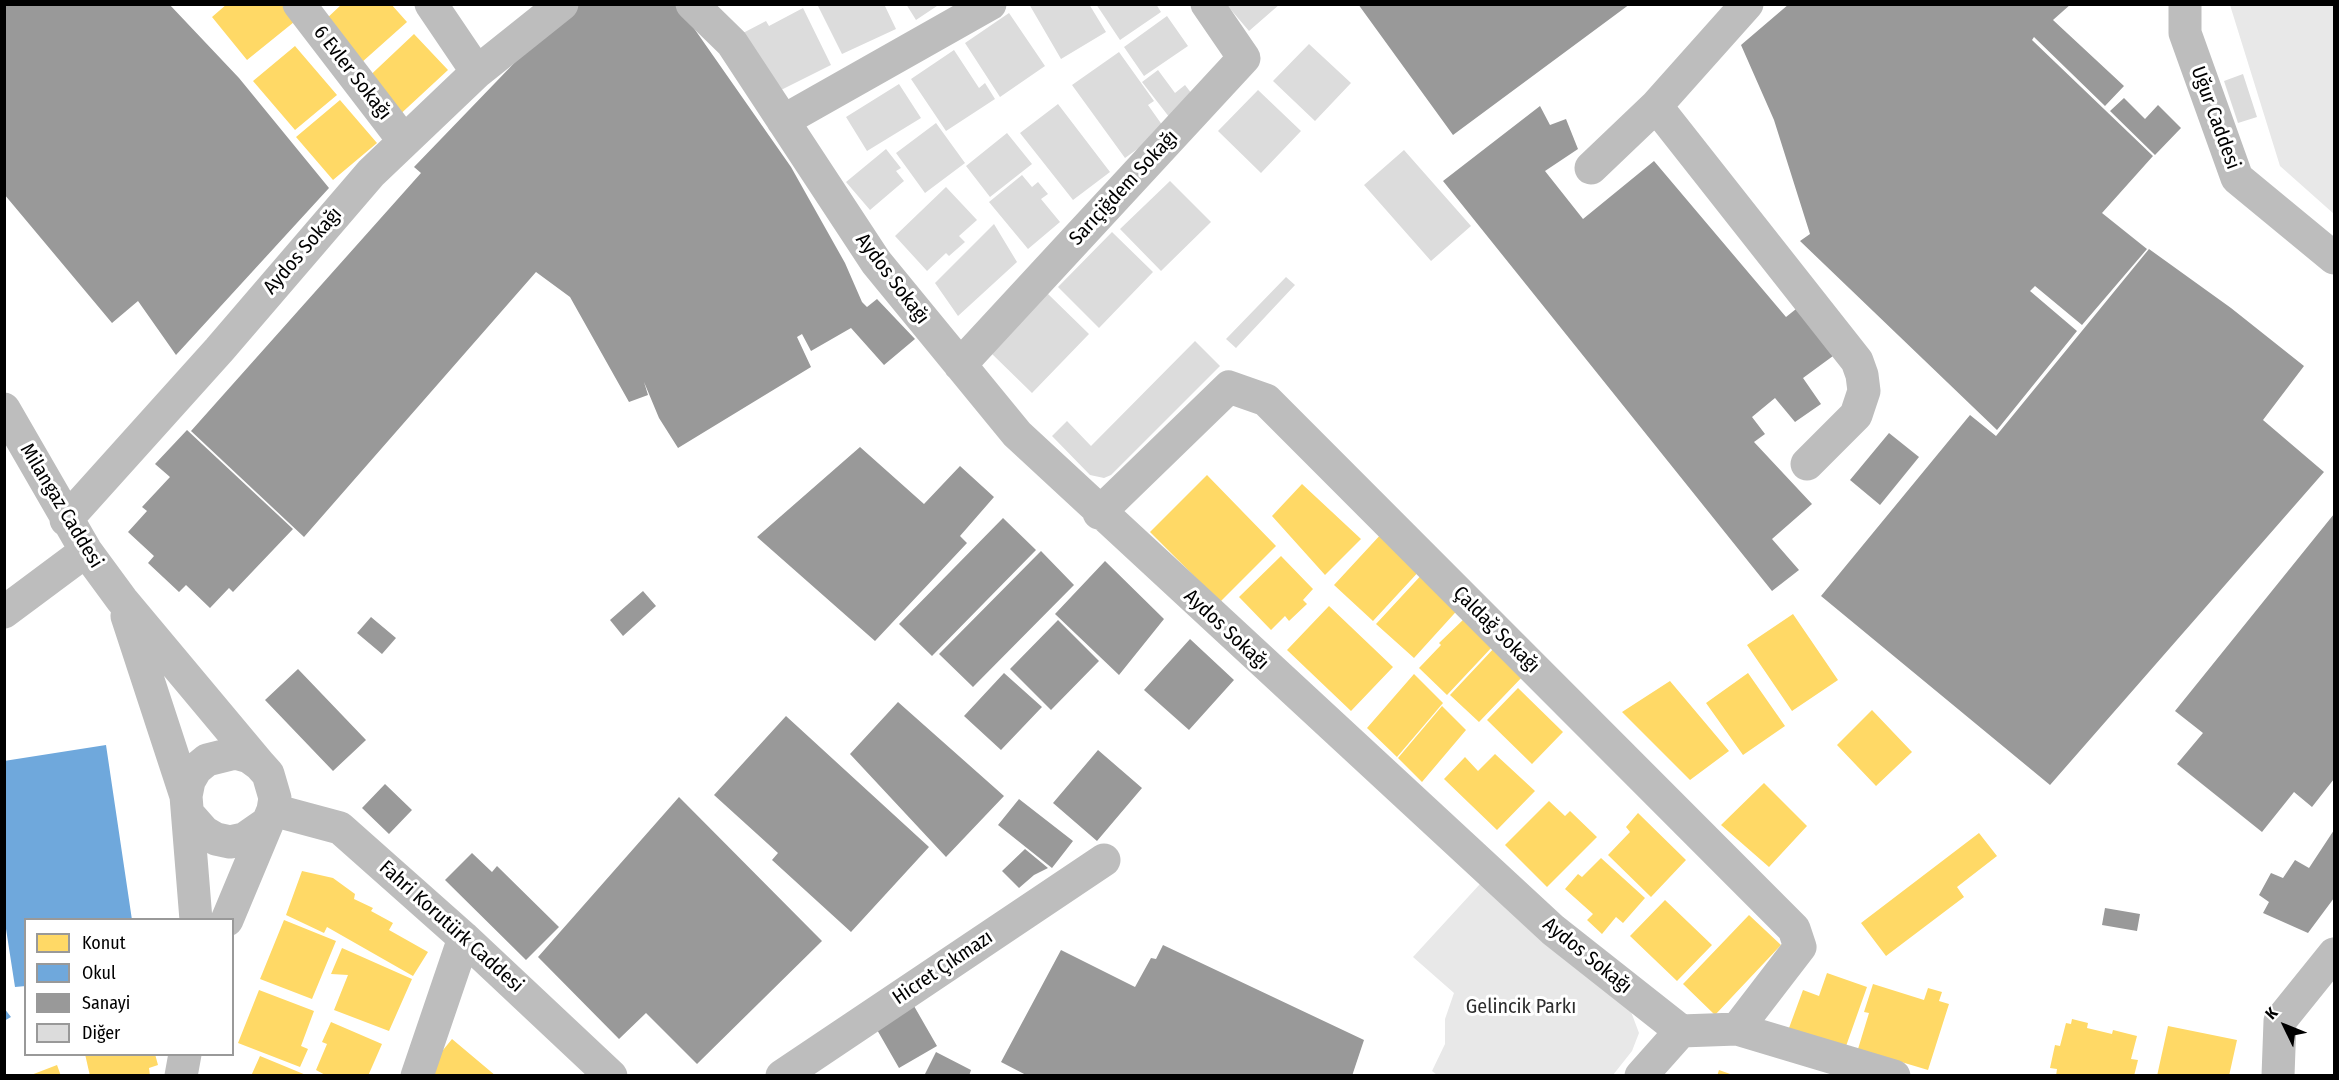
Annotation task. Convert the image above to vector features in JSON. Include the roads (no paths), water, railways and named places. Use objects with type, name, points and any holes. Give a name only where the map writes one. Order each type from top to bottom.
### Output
[{"type":"street","name":"6 Evler Sokağı","points":[[299,4],[404,141]]},
{"type":"street","points":[[431,4],[477,72]]},
{"type":"street","name":"Aydos Sokağı","points":[[66,520],[219,350],[371,173],[477,72],[562,4]]},
{"type":"street","name":"Aydos Sokağı","points":[[692,4],[732,43],[876,262],[1017,434],[1099,513],[1553,930],[1681,1031]]},
{"type":"street","points":[[783,121],[990,4]]},
{"type":"street","name":"Sarıçiğdem Sokağı","points":[[960,365],[1244,58],[1207,4]]},
{"type":"street","points":[[1592,168],[1656,106],[1747,4]]},
{"type":"street","name":"Uğur Caddesi","points":[[2185,4],[2185,33],[2237,178],[2334,258]]},
{"type":"street","points":[[1656,106],[1857,361],[1864,391],[1856,415],[1807,464]]},
{"type":"street","name":"Çaldağ Sokağı","points":[[1099,513],[1229,387],[1266,400],[1794,929],[1800,947],[1737,1029]]},
{"type":"street","name":"Milangaz Caddesi","points":[[4,409],[66,520],[86,551],[122,600],[260,765],[273,785],[270,816],[227,918]]},
{"type":"street","points":[[4,612],[86,551]]},
{"type":"street","name":"Milangaz Caddesi","points":[[122,600],[188,805],[204,832],[216,839],[230,842],[244,839],[270,816]]},
{"type":"street","name":"Milangaz Caddesi","points":[[196,918],[188,805],[189,781],[196,769],[207,760],[235,753],[249,757],[260,765]]},
{"type":"street","name":"Fahri Korutürk Caddesi","points":[[270,816],[340,828],[464,938],[611,1076]]},
{"type":"street","name":"Hicret Çıkmazı","points":[[782,1076],[1104,860]]},
{"type":"street","points":[[417,1076],[464,938]]},
{"type":"street","points":[[2278,1076],[2280,1021],[2334,954]]},
{"type":"street","points":[[1641,1076],[1681,1031],[1737,1029],[1894,1076]]},
{"type":"street","points":[[181,1076],[185,1056]]},
{"type":"park label","name":"Gelincik Parkı","points":[[1521,1007]]}]
